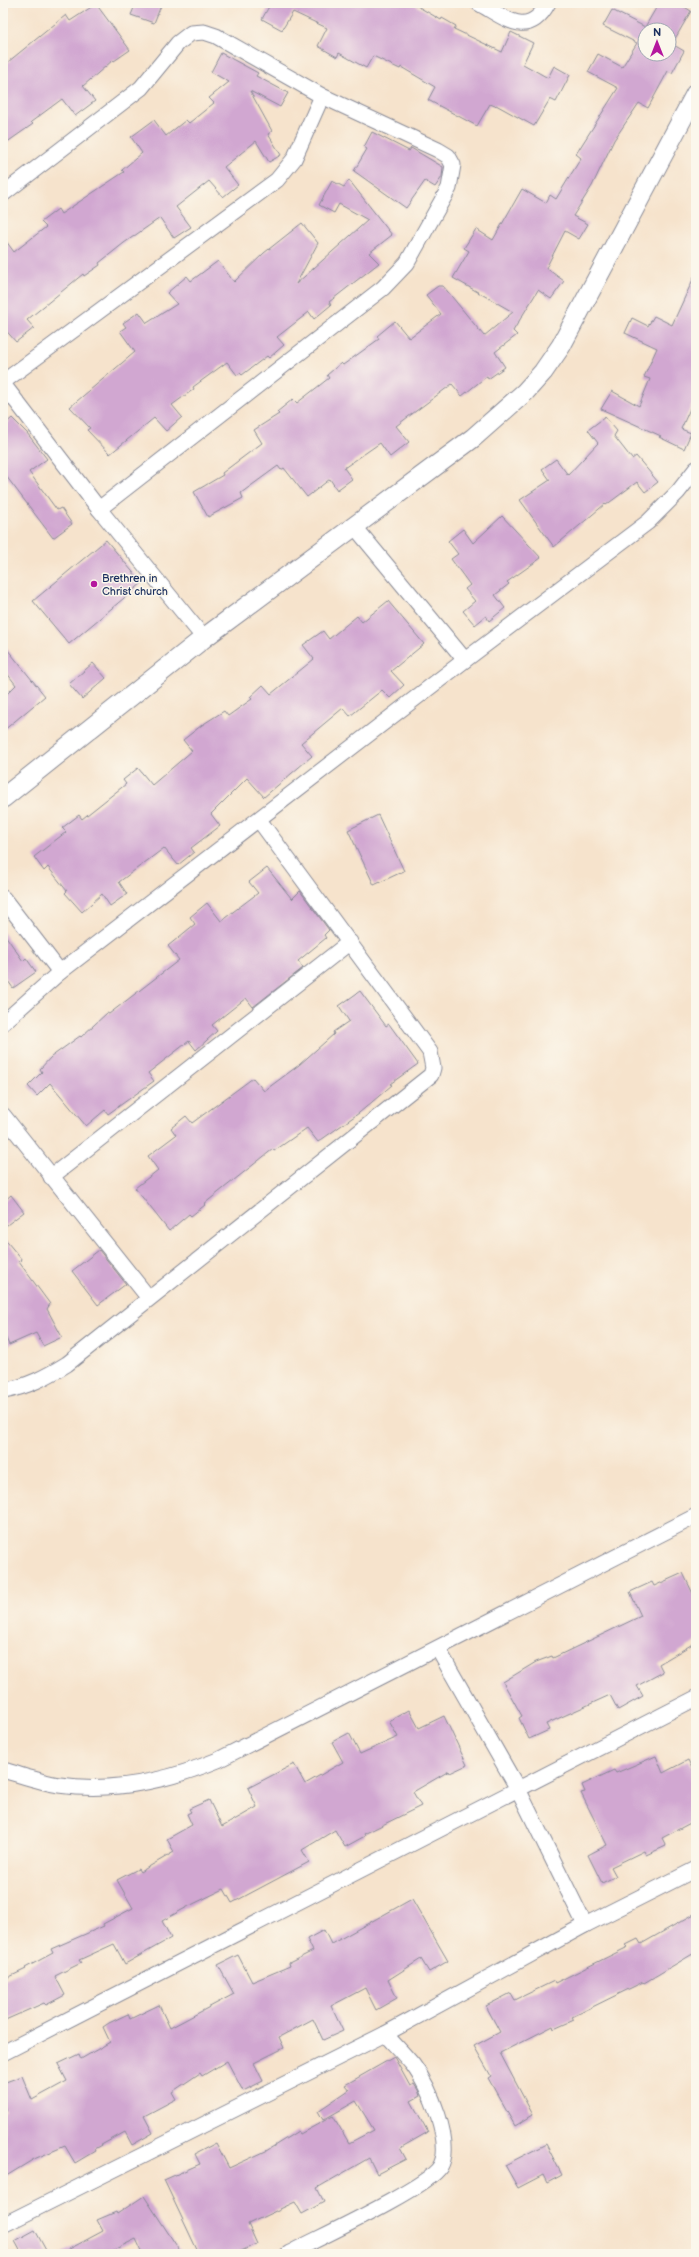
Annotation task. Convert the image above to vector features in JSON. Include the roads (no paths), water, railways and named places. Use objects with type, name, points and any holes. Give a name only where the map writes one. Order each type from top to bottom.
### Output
[{"type":"street","points":[[478,3],[521,24],[531,23],[538,18],[548,3]]},
{"type":"street","points":[[3,194],[141,88],[178,43],[191,33],[204,32],[216,36],[322,96],[448,156],[453,165],[449,188],[407,263],[383,288],[99,509]]},
{"type":"street","points":[[3,798],[204,638],[355,527],[498,418],[543,372],[561,346],[696,93]]},
{"type":"street","points":[[204,638],[99,509],[3,383],[277,180],[294,159],[322,96]]},
{"type":"street","points":[[3,1023],[60,972],[464,660],[648,522],[678,492],[696,469]]},
{"type":"street","points":[[355,527],[464,660]]},
{"type":"street","points":[[3,1391],[17,1389],[44,1378],[66,1364],[148,1297],[431,1075],[433,1068],[430,1052],[350,942],[258,820]]},
{"type":"street","points":[[3,898],[60,972]]},
{"type":"street","points":[[51,1177],[350,942]]},
{"type":"street","points":[[3,1115],[148,1297]]},
{"type":"street","points":[[3,1770],[58,1784],[88,1788],[133,1786],[186,1774],[218,1760],[438,1649],[696,1516]]},
{"type":"street","points":[[438,1649],[518,1788],[585,1925]]},
{"type":"street","points":[[3,2053],[696,1698]]},
{"type":"street","points":[[3,2225],[385,2034],[585,1925],[696,1869]]},
{"type":"street","points":[[288,2254],[410,2190],[432,2177],[440,2167],[444,2157],[442,2128],[420,2075],[385,2034]]},
{"type":"place","name":"Brethren in Christ church","points":[[94,584]]}]
